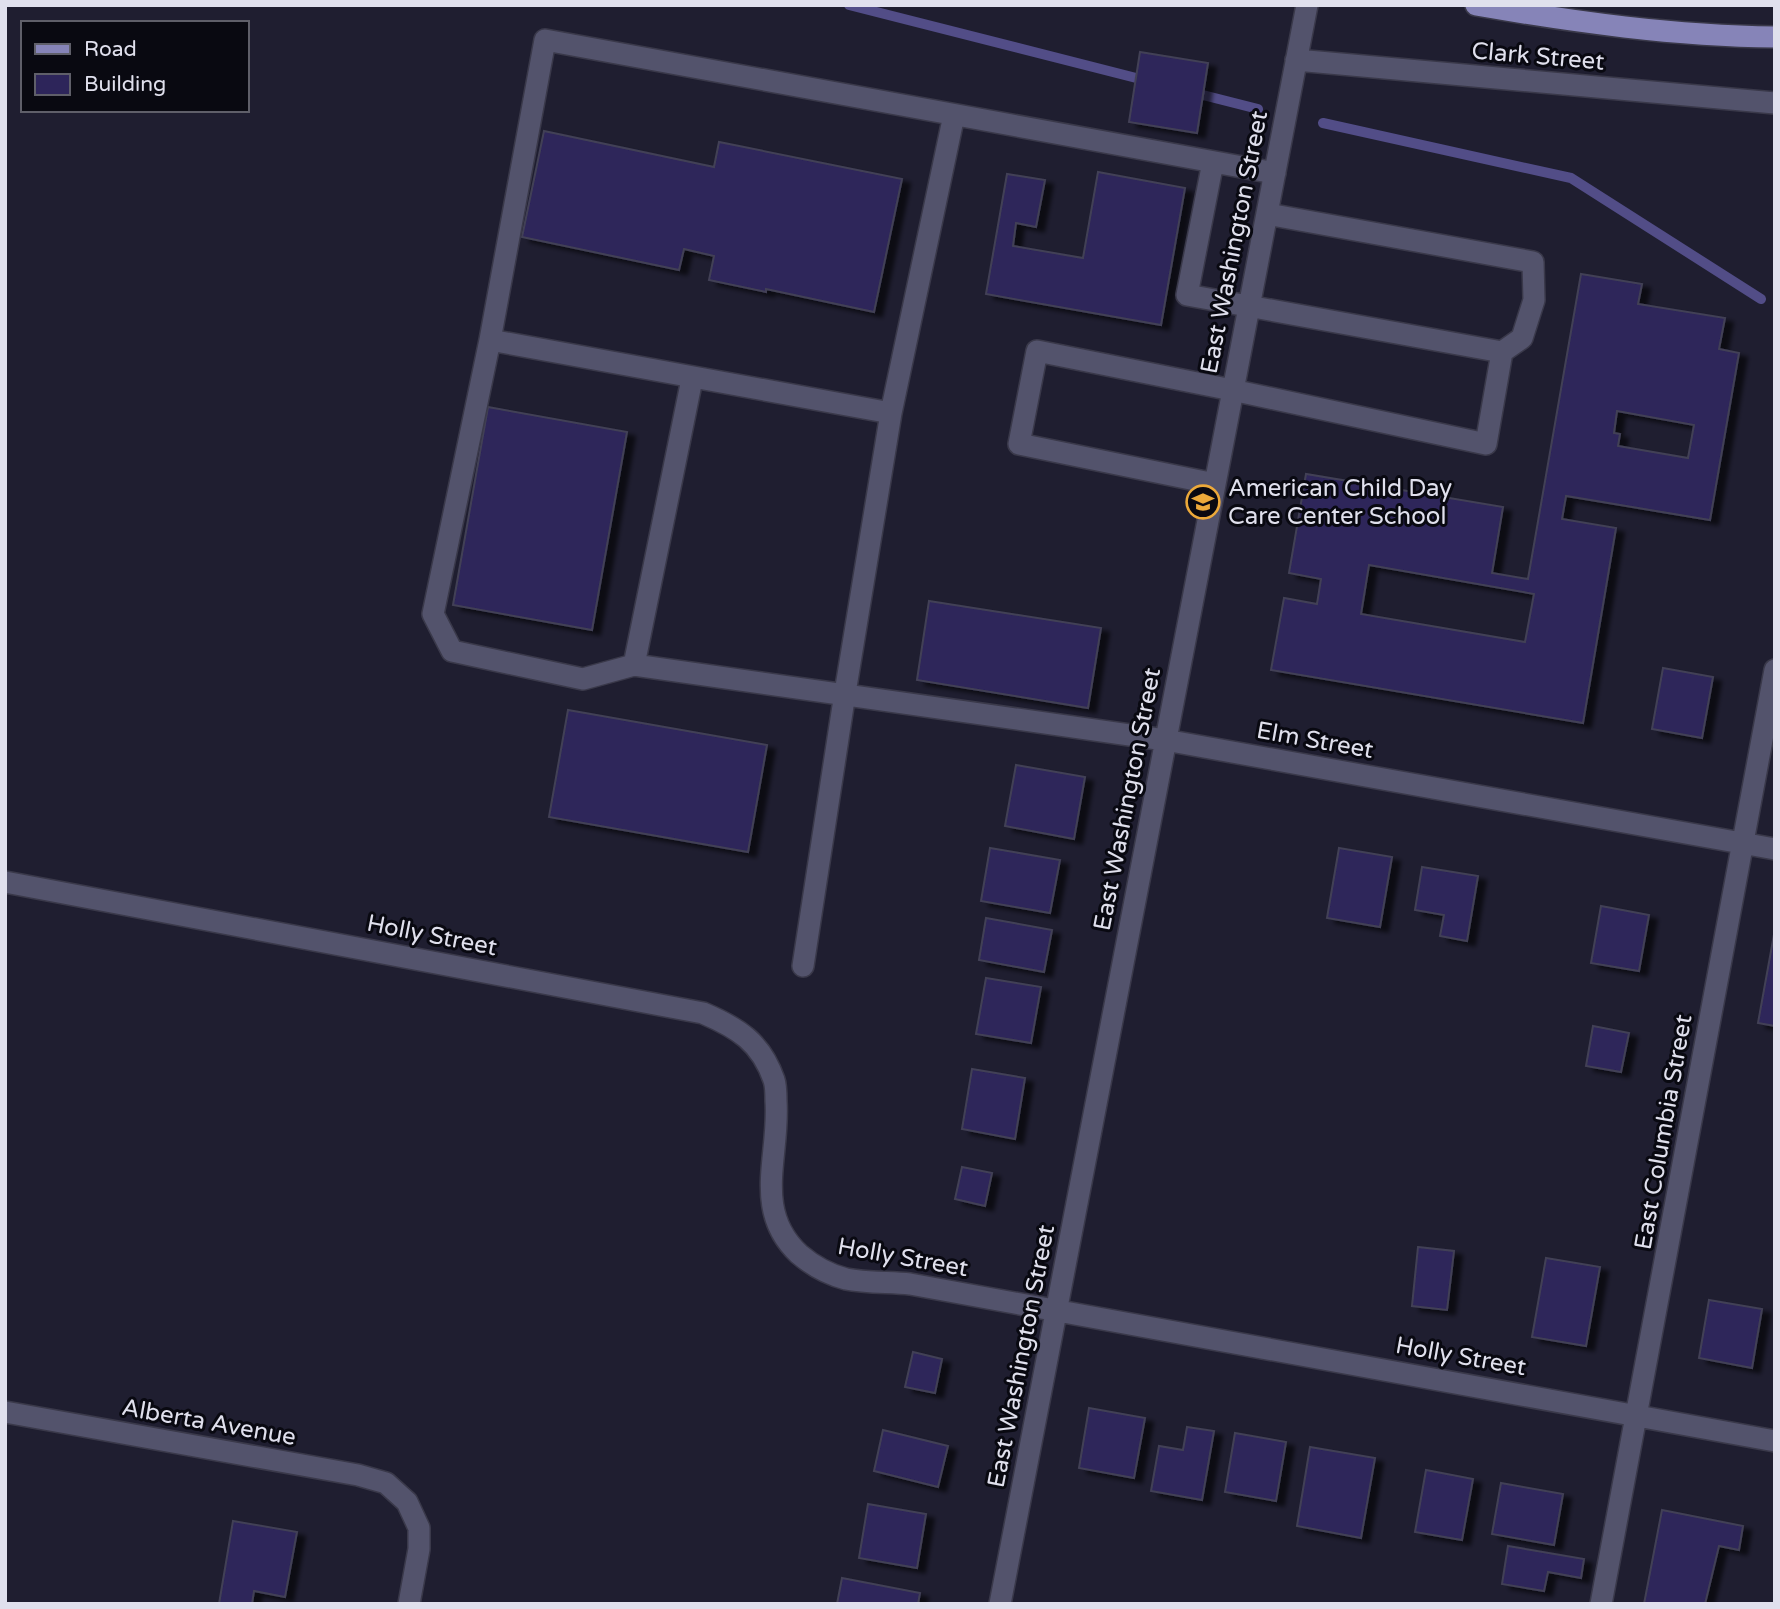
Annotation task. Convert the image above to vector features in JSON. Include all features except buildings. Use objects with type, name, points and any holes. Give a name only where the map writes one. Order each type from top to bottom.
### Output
[{"type":"main road","points":[[1476,5],[1660,31],[1775,37]]},
{"type":"street","name":"East Washington Street","points":[[1000,1604],[1307,5]]},
{"type":"street","points":[[692,379],[634,664],[583,679],[452,651],[433,614],[490,340],[545,40],[1275,173]]},
{"type":"street","name":"Clark Street","points":[[1296,60],[1775,103]]},
{"type":"street","points":[[803,966],[891,413],[954,114]]},
{"type":"street","points":[[1213,162],[1187,295],[1502,352],[1522,338],[1534,300],[1534,262],[1267,214]]},
{"type":"street","points":[[490,340],[692,379],[891,413]]},
{"type":"street","points":[[1215,484],[1019,444],[1037,351],[1486,444],[1502,352]]},
{"type":"street","name":"Elm Street","points":[[634,664],[1165,740],[1775,849]]},
{"type":"street","name":"East Columbia Street","points":[[1601,1604],[1775,670]]},
{"type":"street","name":"Holly Street","points":[[5,883],[703,1013],[735,1026],[759,1050],[775,1082],[777,1116],[770,1187],[773,1214],[789,1244],[814,1267],[846,1279],[910,1284],[1775,1441]]},
{"type":"street","name":"Alberta Avenue","points":[[5,1412],[358,1475],[386,1483],[407,1502],[419,1528],[419,1549],[409,1604]]},
{"type":"waterway","points":[[849,5],[1148,81]]},
{"type":"waterway","points":[[1191,92],[1258,109]]},
{"type":"waterway","points":[[1323,123],[1571,178],[1761,299]]},
{"type":"place","name":"American Child Day Care Center School","points":[[1203,502]]}]
